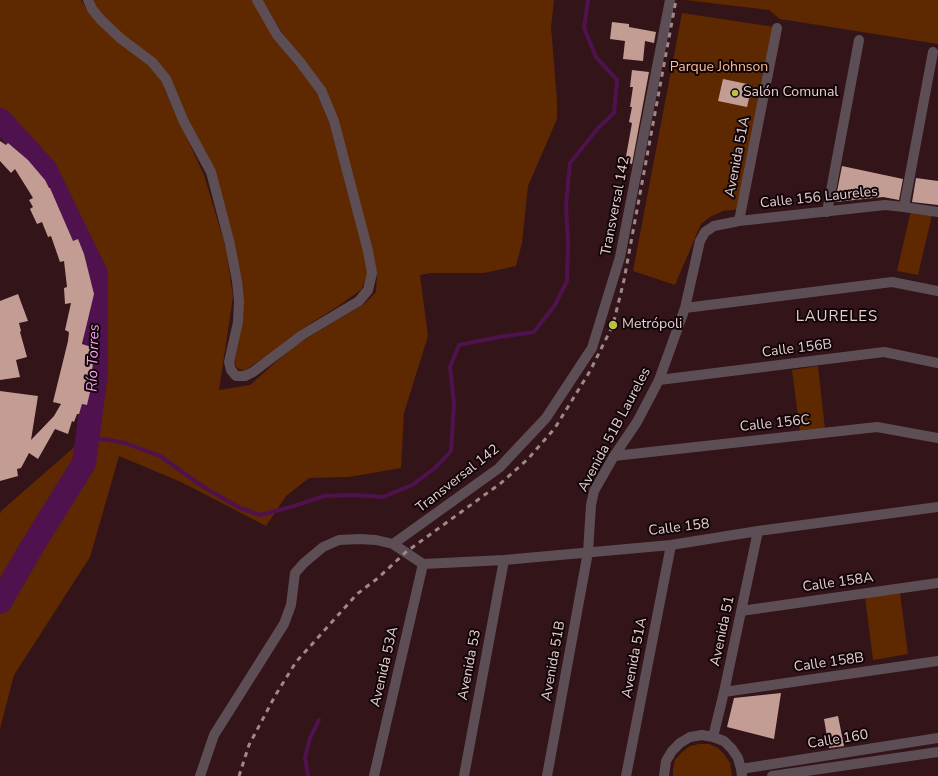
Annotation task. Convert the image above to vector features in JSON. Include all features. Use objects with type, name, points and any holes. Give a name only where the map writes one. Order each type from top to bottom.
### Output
[{"type":"street","points":[[88,0],[92,9],[101,20],[120,38],[152,62],[166,79],[184,122],[211,172],[230,244],[239,301],[238,322],[229,362],[231,370],[236,376],[245,376],[253,372],[302,335],[359,301],[368,290],[372,273],[368,251],[334,121],[321,90],[277,35],[257,0]]},
{"type":"street","name":"Transversal 142","points":[[393,544],[500,468],[546,418],[592,348],[620,257],[670,0]]},
{"type":"street","name":"Avenida 51A","points":[[739,221],[777,28]]},
{"type":"street","points":[[827,212],[858,40]]},
{"type":"street","points":[[904,206],[933,52]]},
{"type":"street","name":"Calle 156 Laureles","points":[[705,232],[714,226],[739,221],[885,205],[904,206],[938,212]]},
{"type":"street","name":"Avenida 51B Laureles","points":[[588,552],[590,513],[594,492],[614,456],[638,422],[659,380],[685,308],[700,241],[705,232]]},
{"type":"street","points":[[685,308],[892,282],[938,291]]},
{"type":"street","name":"Calle 156B","points":[[659,380],[884,352],[938,362]]},
{"type":"street","name":"Calle 156C","points":[[614,456],[877,427],[938,438]]},
{"type":"street","name":"Calle 158","points":[[423,564],[504,560],[671,545],[758,531],[938,507]]},
{"type":"street","name":"Avenida 51","points":[[713,737],[742,611],[758,531]]},
{"type":"street","points":[[200,776],[214,735],[284,624],[291,605],[295,574],[323,547],[339,540],[370,540],[393,544],[423,564]]},
{"type":"street","name":"Avenida 51A","points":[[626,776],[671,545]]},
{"type":"street","name":"Avenida 51B","points":[[547,776],[588,552]]},
{"type":"street","name":"Avenida 53","points":[[464,776],[504,560]]},
{"type":"street","name":"Avenida 53A","points":[[374,776],[423,564]]},
{"type":"street","name":"Calle 158A","points":[[742,611],[938,584]]},
{"type":"street","name":"Calle 158B","points":[[724,692],[938,661]]},
{"type":"street","points":[[664,776],[666,761],[672,751],[680,743],[690,737],[702,735],[724,741],[738,758],[742,772]]},
{"type":"street","name":"Calle 160","points":[[742,772],[938,738]]},
{"type":"street","name":"Calle 160","points":[[772,776],[791,775],[938,752]]},
{"type":"green space","points":[[0,0],[81,0],[89,13],[118,42],[149,65],[161,78],[165,91],[204,175],[226,248],[233,297],[219,390],[250,385],[294,346],[364,304],[376,292],[377,273],[339,122],[322,83],[286,39],[262,0],[554,0],[551,27],[557,100],[557,119],[528,186],[522,243],[516,266],[484,273],[431,273],[420,275],[428,336],[404,413],[401,468],[349,477],[309,478],[286,496],[266,526],[181,482],[119,456],[90,557],[14,675],[0,729],[0,514],[1,511],[87,436],[96,373],[96,274],[45,169],[0,120]]},
{"type":"green space","points":[[94,0],[253,0],[315,89],[329,122],[364,252],[368,273],[361,290],[300,330],[244,371],[237,368],[234,361],[242,281],[235,243],[213,169],[187,121],[166,72],[101,14],[94,3]]},
{"type":"green space","points":[[685,0],[938,0],[938,44],[780,19],[769,10]]},
{"type":"green space","name":"Parque Johnson","points":[[682,13],[775,27],[741,209],[723,211],[710,217],[701,224],[675,285],[633,271]]},
{"type":"green space","points":[[911,210],[932,215],[918,275],[897,271]]},
{"type":"green space","points":[[818,366],[825,429],[800,432],[792,370]]},
{"type":"green space","points":[[900,593],[908,654],[873,660],[865,597]]},
{"type":"green space","points":[[709,744],[718,748],[730,763],[732,776],[673,776],[675,760],[690,746]]},
{"type":"building","points":[[612,22],[629,24],[629,27],[656,32],[654,43],[645,41],[643,61],[623,59],[625,41],[610,39]]},
{"type":"building","points":[[632,70],[649,72],[632,164],[625,162],[632,123],[629,122],[632,107],[630,107],[633,87],[630,87]]},
{"type":"building","name":"Salón Comunal","points":[[723,79],[752,85],[747,107],[718,101]]},
{"type":"building","points":[[0,141],[6,145],[8,143],[28,160],[45,180],[50,188],[73,241],[78,239],[84,254],[94,294],[82,344],[94,348],[92,374],[94,375],[87,405],[82,404],[79,414],[77,414],[74,422],[72,421],[68,434],[55,429],[38,459],[29,453],[21,468],[17,469],[18,476],[0,481],[0,391],[38,396],[31,440],[54,416],[61,404],[53,402],[68,341],[69,332],[65,330],[71,303],[65,304],[64,288],[67,287],[64,261],[60,262],[51,236],[48,237],[42,222],[37,224],[30,209],[33,207],[29,200],[33,198],[15,169],[11,173],[0,161]]},
{"type":"building","points":[[842,166],[903,179],[899,200],[883,197],[835,202]]},
{"type":"building","points":[[916,178],[938,181],[938,205],[912,202]]},
{"type":"building","points":[[18,294],[28,321],[19,323],[27,357],[16,360],[20,377],[0,380],[0,301]]},
{"type":"building","points":[[781,693],[774,739],[727,727],[734,698]]},
{"type":"building","points":[[838,716],[844,746],[829,748],[824,719]]},
{"type":"waterway","points":[[87,436],[125,443],[160,456],[202,486],[240,508],[260,515],[324,496],[355,495],[383,497],[412,485],[435,468],[451,451],[454,404],[450,367],[459,345],[534,332],[555,305],[567,281],[568,243],[566,205],[570,163],[599,127],[614,113],[617,80],[596,57],[584,28],[588,0]]},
{"type":"waterway","name":"Río Torres","points":[[0,120],[45,169],[96,274],[96,373],[84,463],[33,545],[0,602]]},
{"type":"waterway","points":[[308,776],[305,757],[310,738],[319,720]]},
{"type":"railway","points":[[239,776],[249,745],[275,696],[296,662],[357,594],[378,578],[406,552],[501,483],[528,459],[555,428],[590,371],[613,325],[624,280],[676,0]]},
{"type":"place","name":"Salón Comunal","points":[[735,93]]},
{"type":"place","name":"Metrópoli","points":[[613,325]]},
{"type":"district","name":"LAURELES","points":[[837,317]]}]
